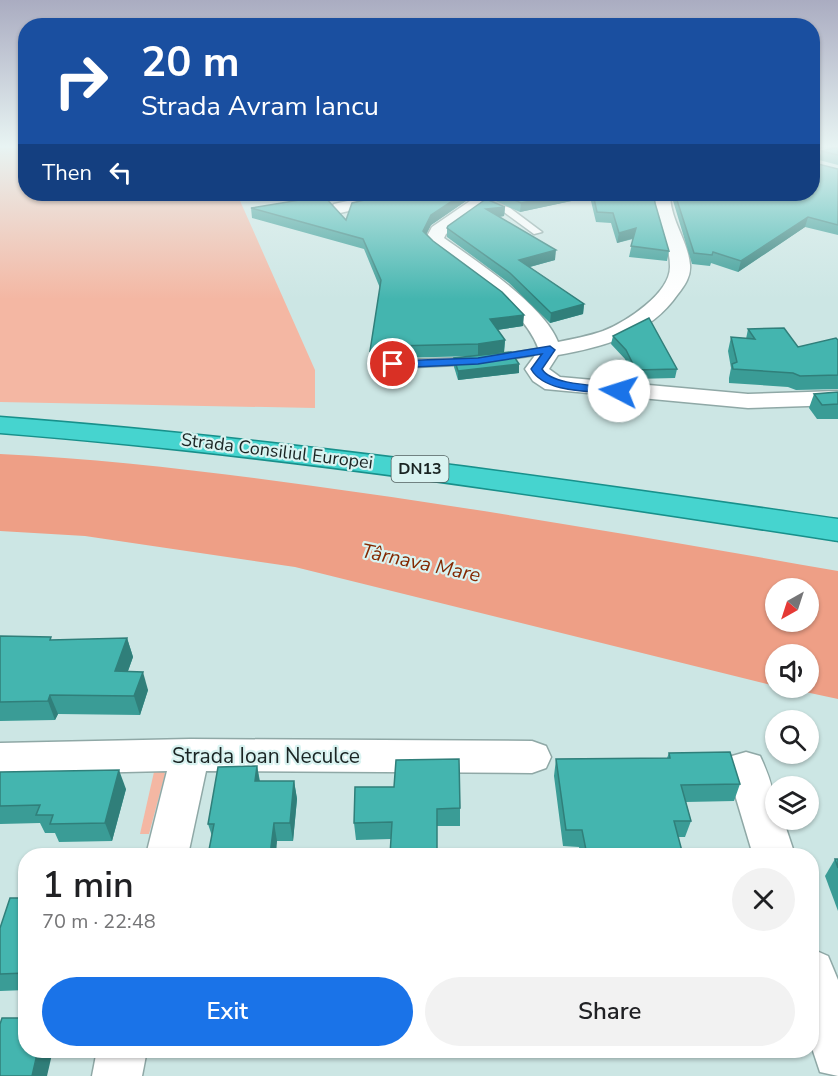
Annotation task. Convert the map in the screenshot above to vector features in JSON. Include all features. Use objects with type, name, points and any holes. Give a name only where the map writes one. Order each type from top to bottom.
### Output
[{"type":"highway","name":"Strada Consiliul Europei","points":[[0,425],[208,442],[348,458],[838,531]]},
{"type":"street","points":[[340,208],[370,201]]},
{"type":"street","points":[[472,201],[438,231],[434,240],[521,307],[549,342],[550,350],[537,369],[541,376],[554,384],[748,401],[838,398]]},
{"type":"street","points":[[550,350],[588,342],[621,331],[665,299],[678,279],[681,268],[662,201]]},
{"type":"street","points":[[169,848],[190,755]]},
{"type":"street","name":"Strada Ioan Neculce","points":[[0,759],[190,755],[532,757]]},
{"type":"street","points":[[746,768],[772,848]]},
{"type":"street","points":[[819,994],[838,1054]]},
{"type":"street","points":[[117,1076],[120,1058]]},
{"type":"lane","points":[[487,201],[507,209],[537,232]]},
{"type":"lane","points":[[393,364],[478,361],[550,350]]},
{"type":"shaded area","points":[[0,198],[18,198],[18,201],[240,201],[315,370],[315,408],[0,402]]},
{"type":"shaded area","points":[[156,763],[162,766],[165,774],[149,834],[140,834]]},
{"type":"water","name":"Târnava Mare","points":[[0,454],[153,466],[373,494],[639,536],[838,571],[838,699],[819,695],[819,644],[765,644],[765,684],[295,567],[85,536],[0,531]]},
{"type":"building","points":[[820,198],[838,198],[838,225],[808,217],[741,261],[713,252],[712,255],[694,253],[677,201],[820,201]]},
{"type":"building","points":[[294,201],[329,201],[346,220],[352,203],[360,201],[452,201],[431,215],[423,231],[433,241],[502,292],[524,315],[490,319],[505,340],[478,344],[393,346],[370,351],[381,280],[363,239],[251,208]]},
{"type":"building","points":[[483,201],[491,201],[505,207],[486,209],[556,250],[519,260],[584,304],[551,313],[510,273],[447,228]]},
{"type":"building","points":[[595,201],[655,201],[669,251],[631,246],[636,228],[619,233],[613,213],[597,212]]},
{"type":"building","points":[[649,318],[677,369],[636,370],[626,350],[613,336]]},
{"type":"building","points":[[784,328],[798,347],[836,338],[838,340],[838,375],[800,376],[793,373],[733,369],[732,364],[737,362],[731,337],[755,339],[748,329]]},
{"type":"building","points":[[511,352],[519,364],[458,371],[454,358]]},
{"type":"building","points":[[838,392],[838,404],[822,405],[814,394]]},
{"type":"building","points":[[0,636],[51,637],[50,640],[127,638],[115,671],[143,672],[134,696],[50,695],[48,701],[0,702]]},
{"type":"building","points":[[730,752],[740,784],[681,785],[691,821],[674,821],[681,848],[586,848],[582,830],[566,830],[556,759],[670,758],[669,753]]},
{"type":"building","points":[[459,759],[460,808],[437,809],[437,848],[390,848],[392,822],[354,823],[355,787],[394,787],[396,760]]},
{"type":"building","points":[[257,766],[255,781],[294,781],[290,823],[274,823],[271,848],[209,848],[214,824],[208,824],[218,767]]},
{"type":"building","points":[[119,770],[105,823],[50,824],[53,815],[36,815],[40,805],[0,806],[0,772]]},
{"type":"building","points":[[10,898],[18,898],[18,973],[0,974],[0,928]]},
{"type":"building","points":[[2,1018],[18,1018],[18,1058],[36,1058],[32,1076],[0,1076]]},
{"type":"route","points":[[393,364],[478,361],[550,350],[537,369],[541,376],[554,384],[619,391]]}]
